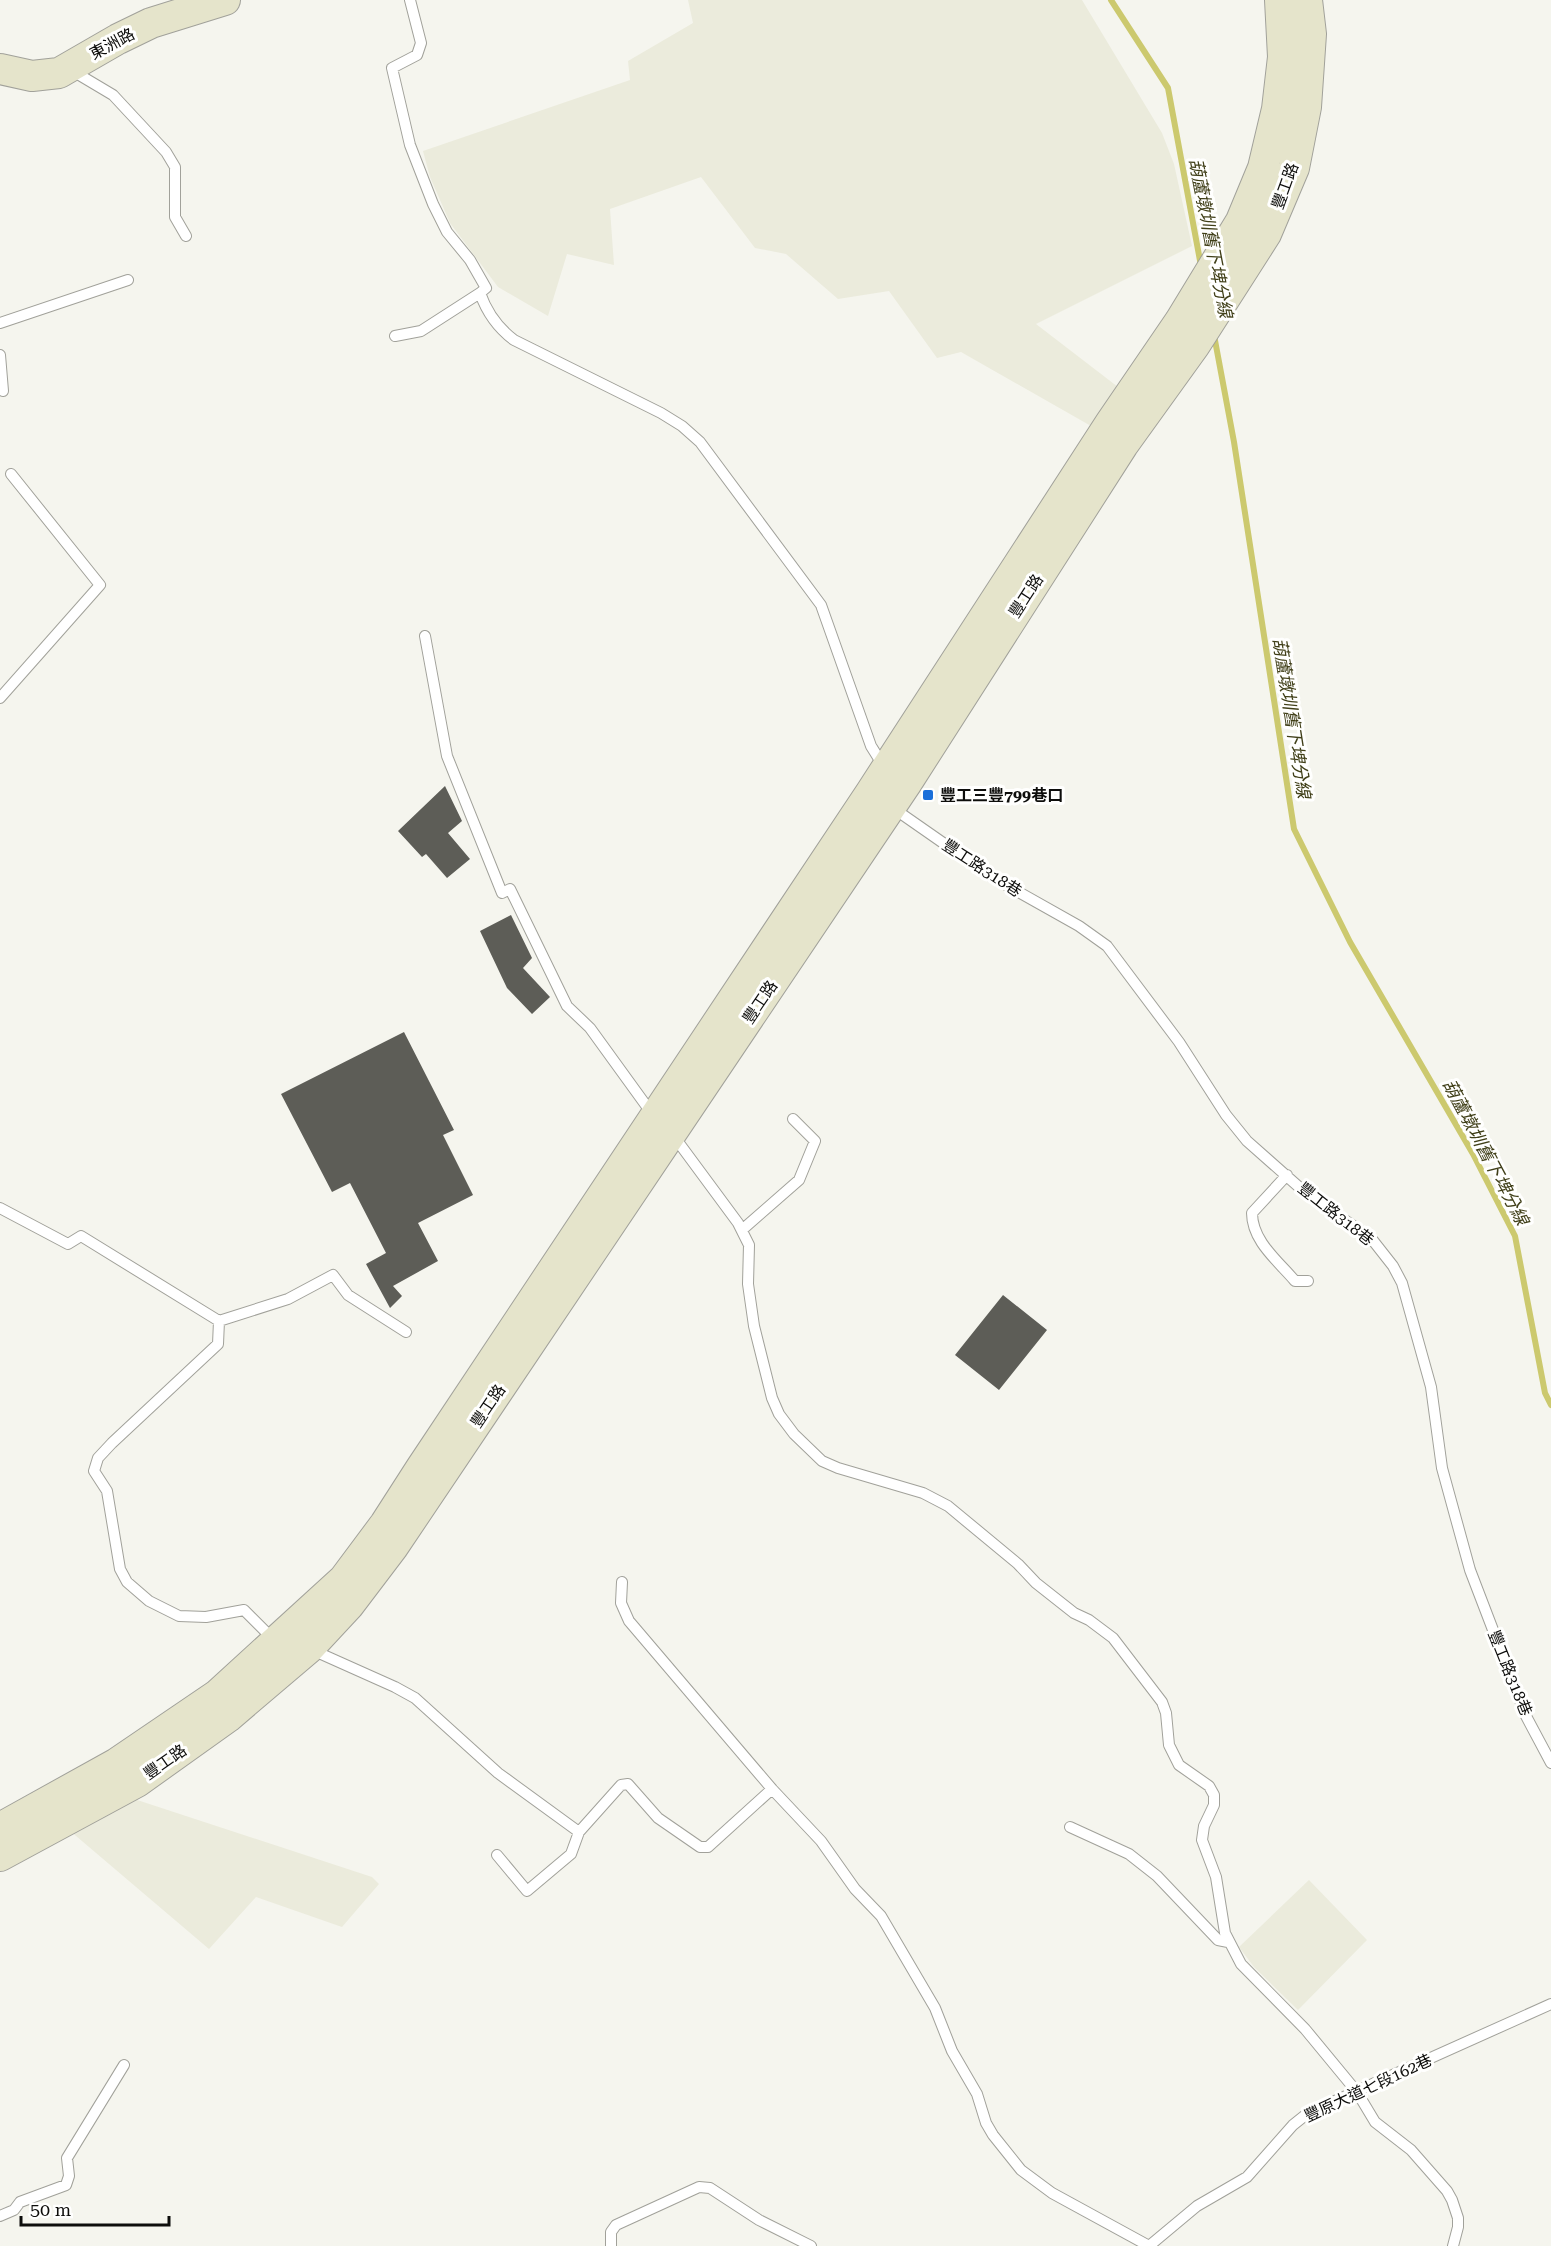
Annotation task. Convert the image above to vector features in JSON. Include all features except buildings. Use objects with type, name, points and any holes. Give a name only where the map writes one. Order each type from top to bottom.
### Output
[{"type":"street","name":"東洲路","points":[[0,69],[32,76],[59,73],[151,23],[225,0]]},
{"type":"street","name":"豐工路","points":[[0,1828],[117,1763],[293,1646],[349,1605],[393,1546],[663,1125],[885,791],[1123,445],[1188,333],[1223,250],[1241,221],[1263,168],[1277,109],[1284,57],[1281,0]]},
{"type":"street","name":"豐工路","points":[[1188,333],[1238,276],[1266,234],[1294,168],[1306,107],[1311,34],[1307,0]]},
{"type":"street","name":"豐工路","points":[[0,1856],[137,1782],[228,1717],[293,1646]]},
{"type":"lane","points":[[395,336],[421,331],[486,288],[470,260],[458,247],[439,218],[410,145],[392,68],[417,55],[421,43],[410,0]]},
{"type":"lane","points":[[68,68],[113,95],[166,152],[175,167],[175,217],[186,236]]},
{"type":"lane","points":[[0,323],[128,280]]},
{"type":"lane","points":[[480,293],[495,322],[514,340],[661,412],[700,442],[820,605],[885,791]]},
{"type":"lane","points":[[0,355],[3,392]]},
{"type":"lane","points":[[0,698],[100,585],[11,474]]},
{"type":"lane","points":[[425,636],[447,756],[502,893],[510,889],[567,1006],[590,1029],[743,1230],[748,1245],[748,1284],[754,1326],[769,1388],[779,1414],[794,1434],[822,1461],[838,1468],[923,1493],[948,1506],[1018,1564],[1044,1589],[1074,1613],[1089,1620],[1113,1638],[1162,1702],[1166,1713],[1169,1745],[1179,1765],[1209,1786],[1214,1795],[1214,1805],[1204,1826],[1202,1840],[1216,1877],[1228,1942],[1241,1964],[1305,2029],[1357,2092],[1375,2122],[1411,2150],[1452,2200],[1458,2227],[1453,2246]]},
{"type":"lane","name":"豐工路318巷","points":[[885,791],[992,877],[1079,926],[1107,946],[1179,1042],[1226,1115],[1247,1141],[1308,1195],[1371,1238],[1393,1266],[1402,1283],[1431,1387],[1442,1468],[1470,1570],[1526,1716],[1551,1763]]},
{"type":"lane","points":[[743,1230],[799,1180],[815,1141],[793,1119]]},
{"type":"lane","points":[[1287,1175],[1252,1213],[1252,1223],[1261,1242],[1295,1281],[1308,1281]]},
{"type":"lane","points":[[0,1208],[68,1244],[81,1236],[219,1320],[288,1299],[333,1275],[348,1295],[406,1332]]},
{"type":"lane","points":[[219,1320],[218,1344],[98,1458],[94,1471],[107,1491],[120,1569],[127,1582],[149,1601],[179,1616],[206,1617],[244,1610],[293,1646],[395,1687],[415,1698],[498,1773],[579,1832]]},
{"type":"lane","points":[[622,1582],[621,1603],[629,1621],[772,1790],[821,1841],[855,1889],[881,1916],[935,2008],[952,2051],[977,2094],[986,2123],[993,2135],[1021,2170],[1052,2193],[1149,2246]]},
{"type":"lane","points":[[497,1855],[527,1891],[571,1854],[579,1832],[621,1785],[628,1784],[658,1818],[700,1847],[708,1847],[772,1790]]},
{"type":"lane","points":[[1070,1827],[1129,1854],[1157,1876],[1218,1940],[1228,1942]]},
{"type":"lane","name":"豐原大道七段162巷","points":[[1149,2246],[1197,2206],[1247,2177],[1300,2119],[1316,2109],[1551,2004]]},
{"type":"lane","points":[[0,2217],[14,2210],[20,2202],[66,2185],[69,2176],[67,2158],[124,2065]]},
{"type":"lane","points":[[611,2246],[611,2232],[616,2225],[699,2187],[710,2188],[759,2220],[811,2246]]},
{"type":"shaded area","points":[[688,0],[1082,0],[1162,133],[1174,164],[1192,246],[1036,324],[1118,387],[1091,426],[961,352],[937,358],[889,291],[838,299],[786,254],[755,248],[701,177],[610,209],[614,265],[567,254],[548,316],[498,287],[450,223],[430,177],[423,151],[630,80],[628,61],[693,23]]},
{"type":"shaded area","points":[[125,1796],[372,1877],[379,1884],[342,1927],[256,1897],[209,1949],[69,1830]]},
{"type":"shaded area","points":[[1309,1880],[1367,1940],[1298,2010],[1254,1967],[1239,1947]]},
{"type":"waterway","name":"葫蘆墩圳舊下埤分線","points":[[1111,0],[1168,88],[1201,266]]},
{"type":"waterway","name":"葫蘆墩圳舊下埤分線","points":[[1214,335],[1234,442],[1294,829],[1350,942],[1473,1154],[1515,1236],[1545,1393],[1551,1405]]},
{"type":"place","name":"豐工三豐799巷口","points":[[928,795]]}]
